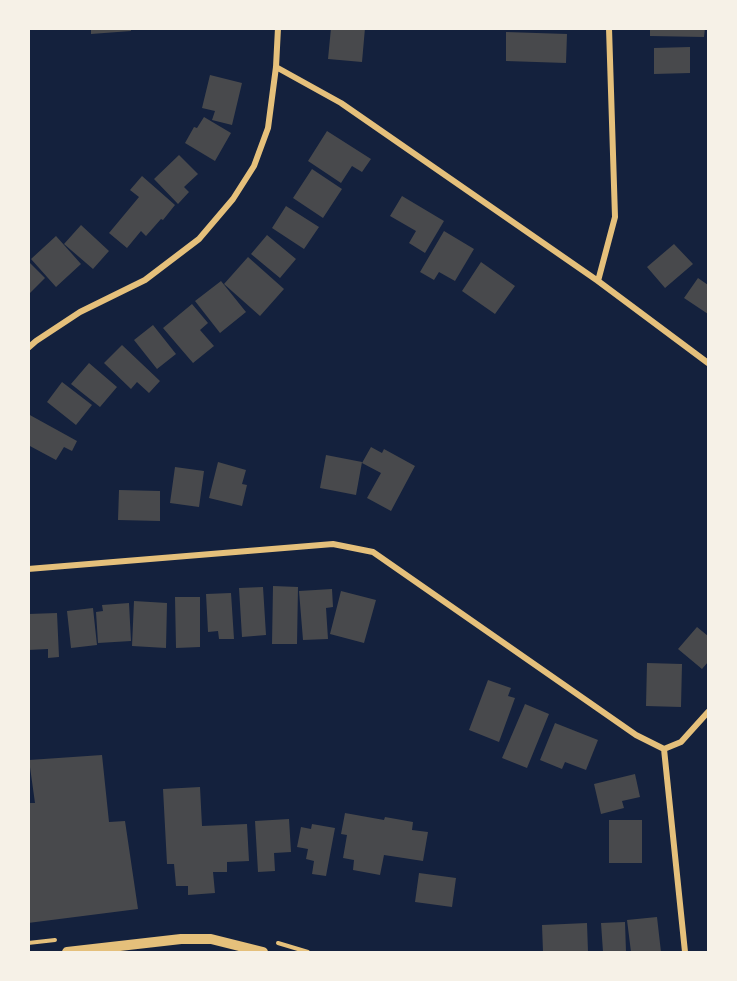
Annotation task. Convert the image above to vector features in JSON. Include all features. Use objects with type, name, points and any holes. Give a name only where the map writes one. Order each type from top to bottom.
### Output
[{"type":"street","points":[[28,348],[80,312],[145,280],[199,238],[233,199],[254,166],[268,128],[276,67],[278,28]]},
{"type":"street","points":[[598,281],[615,217],[609,28]]},
{"type":"street","points":[[276,67],[341,103],[598,281],[708,363]]},
{"type":"street","points":[[28,569],[333,544],[373,552],[636,735],[664,749],[681,742],[708,712]]},
{"type":"street","points":[[664,749],[685,952]]},
{"type":"street","points":[[68,952],[181,939],[211,939],[263,952]]},
{"type":"building","points":[[91,28],[131,28],[131,31],[91,34]]},
{"type":"building","points":[[331,28],[365,28],[362,62],[328,59]]},
{"type":"building","points":[[650,28],[705,28],[704,37],[650,36]]},
{"type":"building","points":[[506,32],[567,34],[566,63],[506,61]]},
{"type":"building","points":[[690,47],[690,73],[654,74],[654,48]]},
{"type":"building","points":[[210,75],[242,83],[232,125],[212,120],[215,111],[202,108]]},
{"type":"building","points":[[204,117],[231,133],[215,161],[185,143],[194,127],[197,128]]},
{"type":"building","points":[[327,131],[371,159],[362,172],[352,166],[341,183],[308,161]]},
{"type":"building","points":[[179,155],[198,174],[184,187],[189,192],[178,204],[154,179]]},
{"type":"building","points":[[312,169],[342,189],[323,218],[293,198]]},
{"type":"building","points":[[142,176],[175,205],[146,236],[141,231],[127,248],[109,233],[139,197],[130,190]]},
{"type":"building","points":[[402,196],[444,221],[425,253],[409,243],[416,231],[390,216]]},
{"type":"building","points":[[286,206],[319,227],[304,249],[272,228]]},
{"type":"building","points":[[81,225],[109,251],[93,269],[64,244]]},
{"type":"building","points":[[444,231],[474,249],[455,281],[439,272],[434,280],[420,272]]},
{"type":"building","points":[[267,235],[296,259],[280,278],[251,254]]},
{"type":"building","points":[[56,236],[81,264],[56,287],[31,259]]},
{"type":"building","points":[[674,244],[693,264],[665,288],[647,267]]},
{"type":"building","points":[[248,257],[284,289],[260,316],[224,284]]},
{"type":"building","points":[[28,261],[45,278],[28,295]]},
{"type":"building","points":[[481,262],[515,286],[495,314],[462,291]]},
{"type":"building","points":[[698,278],[708,285],[708,314],[684,298]]},
{"type":"building","points":[[221,281],[246,312],[220,333],[195,301]]},
{"type":"building","points":[[192,304],[208,323],[200,330],[214,346],[193,363],[163,328]]},
{"type":"building","points":[[153,325],[176,354],[157,369],[134,340]]},
{"type":"building","points":[[122,345],[160,381],[149,393],[137,382],[131,389],[104,363]]},
{"type":"building","points":[[89,363],[117,387],[100,407],[71,384]]},
{"type":"building","points":[[62,382],[92,405],[76,425],[47,402]]},
{"type":"building","points":[[28,414],[77,441],[72,451],[64,447],[56,460],[28,445]]},
{"type":"building","points":[[371,447],[382,453],[384,449],[415,466],[391,511],[367,498],[381,473],[362,463]]},
{"type":"building","points":[[326,455],[362,462],[356,495],[320,488]]},
{"type":"building","points":[[218,462],[246,470],[242,484],[247,485],[242,506],[209,498]]},
{"type":"building","points":[[175,467],[204,471],[199,507],[170,503]]},
{"type":"building","points":[[119,490],[160,491],[160,521],[118,520]]},
{"type":"building","points":[[273,586],[298,587],[297,644],[272,644]]},
{"type":"building","points":[[263,587],[266,635],[242,637],[239,588]]},
{"type":"building","points":[[332,589],[333,607],[326,608],[328,639],[303,640],[299,591]]},
{"type":"building","points":[[341,591],[376,600],[364,643],[330,634]]},
{"type":"building","points":[[231,593],[234,639],[219,639],[218,631],[208,632],[206,594]]},
{"type":"building","points":[[175,597],[200,597],[200,647],[176,648]]},
{"type":"building","points":[[134,601],[167,603],[166,648],[132,646]]},
{"type":"building","points":[[129,603],[131,641],[98,643],[96,612],[103,611],[102,605]]},
{"type":"building","points":[[93,608],[97,645],[71,648],[67,611]]},
{"type":"building","points":[[57,613],[59,657],[48,658],[48,649],[28,650],[28,614]]},
{"type":"building","points":[[697,627],[708,636],[708,662],[702,669],[678,649]]},
{"type":"building","points":[[647,663],[682,664],[681,707],[646,706]]},
{"type":"building","points":[[488,680],[511,688],[508,696],[515,698],[499,742],[469,730]]},
{"type":"building","points":[[525,704],[549,714],[527,768],[502,758]]},
{"type":"building","points":[[555,723],[598,740],[586,770],[565,762],[562,769],[540,760]]},
{"type":"building","points":[[102,755],[109,822],[125,821],[138,909],[28,923],[28,803],[35,803],[29,760]]},
{"type":"building","points":[[635,774],[640,797],[622,801],[624,808],[601,814],[594,784]]},
{"type":"building","points":[[200,787],[202,826],[247,824],[249,861],[227,862],[227,872],[213,872],[215,893],[188,895],[188,886],[176,886],[174,864],[167,864],[163,789]]},
{"type":"building","points":[[345,813],[384,820],[385,817],[413,822],[412,830],[428,832],[423,861],[384,855],[380,875],[353,870],[354,860],[343,858],[347,835],[341,834]]},
{"type":"building","points":[[289,819],[291,852],[274,853],[275,871],[258,872],[255,821]]},
{"type":"building","points":[[609,820],[642,820],[642,863],[609,863]]},
{"type":"building","points":[[312,824],[335,828],[326,876],[312,874],[314,861],[306,859],[308,849],[297,847],[301,827],[311,829]]},
{"type":"building","points":[[419,873],[456,878],[452,907],[415,902]]},
{"type":"building","points":[[657,917],[661,952],[631,952],[627,920]]},
{"type":"building","points":[[625,922],[626,952],[603,952],[601,923]]},
{"type":"building","points":[[587,923],[588,952],[543,952],[542,925]]}]
